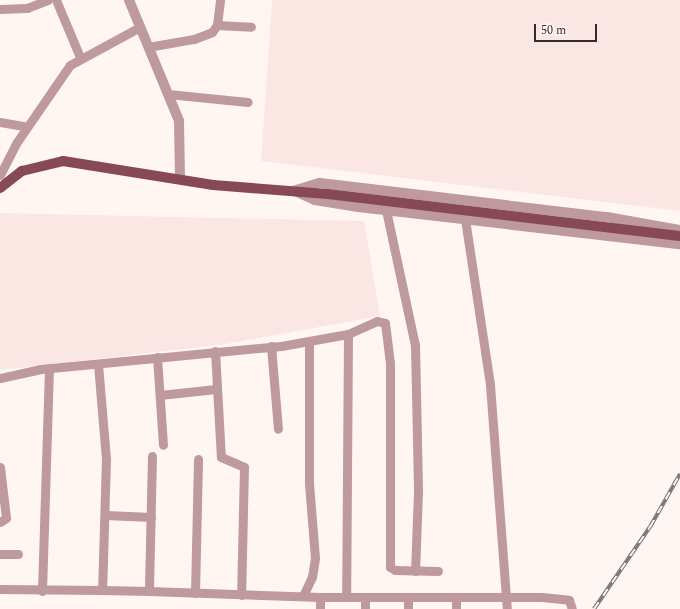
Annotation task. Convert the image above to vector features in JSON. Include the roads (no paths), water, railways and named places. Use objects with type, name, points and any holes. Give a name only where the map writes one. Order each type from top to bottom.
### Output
[{"type":"main road","points":[[0,188],[22,171],[63,161],[256,190],[328,194],[680,236]]},
{"type":"street","points":[[0,9],[27,8],[48,0]]},
{"type":"street","points":[[56,0],[80,57]]},
{"type":"street","points":[[129,0],[168,94],[180,129],[180,178]]},
{"type":"street","points":[[217,25],[220,0]]},
{"type":"street","points":[[148,47],[201,38],[217,25],[251,27]]},
{"type":"street","points":[[0,175],[27,127],[62,74],[80,57],[140,27]]},
{"type":"street","points":[[168,94],[248,102]]},
{"type":"street","points":[[0,122],[27,127]]},
{"type":"street","points":[[293,191],[320,183],[607,217],[680,230]]},
{"type":"street","points":[[293,191],[315,200],[386,210],[680,244]]},
{"type":"street","points":[[386,210],[415,345],[418,491],[415,570]]},
{"type":"street","points":[[465,218],[490,385],[507,609]]},
{"type":"street","points":[[0,378],[49,368],[309,342],[348,334],[377,320],[385,323],[390,363],[390,567],[395,570],[438,571]]},
{"type":"street","points":[[346,597],[348,334]]},
{"type":"street","points":[[303,596],[315,565],[309,483],[309,342]]},
{"type":"street","points":[[271,346],[278,430]]},
{"type":"street","points":[[215,351],[221,457],[244,467],[241,595]]},
{"type":"street","points":[[157,357],[163,445]]},
{"type":"street","points":[[98,364],[106,459],[102,590]]},
{"type":"street","points":[[42,591],[49,368]]},
{"type":"street","points":[[160,395],[216,389]]},
{"type":"street","points":[[149,590],[152,456]]},
{"type":"street","points":[[195,593],[198,459]]},
{"type":"street","points":[[0,467],[6,518],[0,522]]},
{"type":"street","points":[[105,515],[151,517]]},
{"type":"street","points":[[0,554],[18,554]]},
{"type":"street","points":[[0,589],[42,591],[149,590],[241,595],[320,597],[456,597],[569,600],[572,609]]},
{"type":"street","points":[[320,597],[320,609]]},
{"type":"street","points":[[365,597],[365,609]]},
{"type":"street","points":[[456,597],[456,609]]},
{"type":"street","points":[[408,598],[408,609]]},
{"type":"railway","points":[[594,609],[650,527],[680,474]]}]
